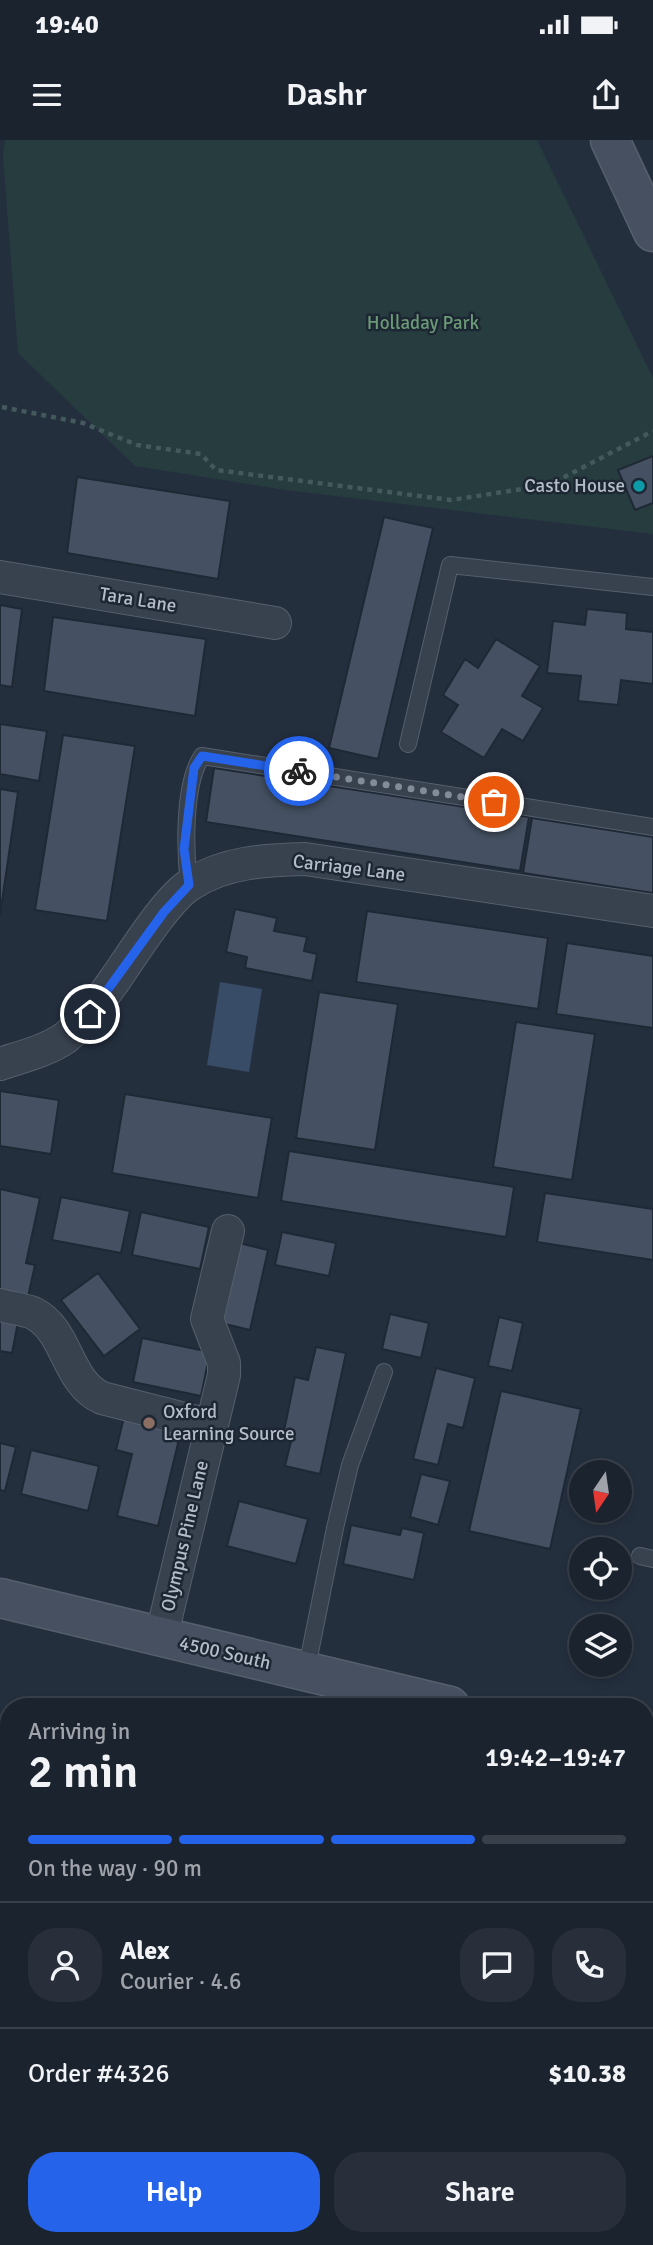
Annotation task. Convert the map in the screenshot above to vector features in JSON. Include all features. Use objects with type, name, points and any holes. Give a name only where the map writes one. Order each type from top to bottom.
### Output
[{"type":"main road","points":[[610,140],[649,208]]},
{"type":"main road","name":"4500 South","points":[[0,1598],[416,1698]]},
{"type":"street","name":"Tara Lane","points":[[0,577],[275,623]]},
{"type":"street","name":"Carriage Lane","points":[[0,1064],[39,1051],[64,1038],[90,1014],[164,912],[189,885],[226,868],[263,860],[305,859],[653,911]]},
{"type":"street","name":"Olympus Pine Lane","points":[[161,1638],[224,1375],[224,1363],[207,1318],[228,1231]]},
{"type":"street","points":[[0,1305],[32,1313],[44,1321],[89,1392],[102,1398],[212,1426]]},
{"type":"lane","points":[[408,744],[450,565],[653,587]]},
{"type":"lane","points":[[189,885],[184,849],[194,768],[202,756],[653,827]]},
{"type":"lane","points":[[306,1672],[350,1465],[384,1372]]},
{"type":"path","points":[[2,407],[83,423],[138,445],[201,454],[216,470],[452,500],[549,485],[653,431]]},
{"type":"green space","name":"Holladay Park","points":[[5,140],[537,140],[653,378],[653,534],[285,490],[135,466],[18,353],[3,155]]},
{"type":"water","points":[[220,982],[262,989],[249,1072],[207,1065]]},
{"type":"building","name":"Casto House","points":[[653,456],[653,503],[635,510],[618,470]]},
{"type":"building","points":[[77,477],[230,501],[218,579],[67,553]]},
{"type":"building","points":[[384,517],[433,528],[378,759],[329,748]]},
{"type":"building","points":[[0,605],[22,609],[12,687],[0,685]]},
{"type":"building","points":[[587,609],[627,613],[626,629],[653,632],[653,684],[621,680],[618,705],[578,701],[581,676],[547,673],[553,621],[585,625]]},
{"type":"building","points":[[53,617],[206,639],[195,716],[44,691]]},
{"type":"building","points":[[496,639],[540,666],[522,696],[543,708],[523,741],[502,729],[484,758],[441,732],[458,705],[443,695],[465,659],[478,668]]},
{"type":"building","points":[[0,724],[47,731],[39,781],[0,774]]},
{"type":"building","points":[[63,735],[135,746],[107,921],[35,910]]},
{"type":"building","points":[[214,768],[529,817],[520,871],[206,822]]},
{"type":"building","points":[[0,789],[18,792],[0,915]]},
{"type":"building","points":[[532,818],[653,837],[653,893],[523,873]]},
{"type":"building","points":[[235,909],[277,918],[274,931],[307,937],[304,951],[317,954],[312,981],[245,968],[247,957],[226,952]]},
{"type":"building","points":[[367,911],[548,938],[538,1009],[356,982]]},
{"type":"building","points":[[567,943],[653,956],[653,1028],[556,1014]]},
{"type":"building","points":[[319,992],[398,1004],[375,1150],[296,1138]]},
{"type":"building","points":[[516,1022],[595,1034],[572,1180],[493,1167]]},
{"type":"building","points":[[0,1091],[59,1100],[51,1154],[0,1146]]},
{"type":"building","points":[[125,1094],[272,1118],[258,1198],[112,1173]]},
{"type":"building","points":[[289,1151],[514,1187],[506,1237],[281,1201]]},
{"type":"building","points":[[0,1189],[40,1198],[26,1263],[35,1265],[28,1297],[0,1291]]},
{"type":"building","points":[[545,1193],[653,1209],[653,1260],[537,1242]]},
{"type":"building","points":[[61,1197],[130,1211],[121,1253],[52,1240]]},
{"type":"building","points":[[141,1212],[209,1227],[200,1269],[132,1255]]},
{"type":"building","points":[[282,1232],[336,1243],[329,1276],[275,1265]]},
{"type":"building","points":[[239,1243],[268,1250],[250,1330],[221,1323]]},
{"type":"building","points":[[98,1273],[140,1329],[104,1356],[61,1300]]},
{"type":"building","points":[[390,1314],[429,1323],[421,1358],[382,1349]]},
{"type":"building","points":[[499,1317],[523,1323],[512,1371],[488,1366]]},
{"type":"building","points":[[0,1318],[18,1322],[12,1353],[0,1351]]},
{"type":"building","points":[[142,1338],[210,1352],[201,1396],[133,1382]]},
{"type":"building","points":[[316,1347],[346,1353],[320,1474],[285,1466],[293,1433],[284,1431],[295,1377],[308,1380]]},
{"type":"building","points":[[436,1368],[475,1378],[463,1428],[448,1424],[438,1465],[413,1459]]},
{"type":"building","points":[[501,1391],[581,1409],[550,1549],[469,1531]]},
{"type":"building","points":[[124,1417],[181,1431],[158,1526],[117,1516],[132,1454],[116,1450]]},
{"type":"building","points":[[0,1443],[16,1447],[5,1491],[0,1490]]},
{"type":"building","points":[[31,1450],[99,1466],[88,1511],[21,1494]]},
{"type":"building","points":[[421,1474],[450,1481],[438,1525],[410,1517]]},
{"type":"building","points":[[239,1501],[308,1519],[296,1564],[227,1546]]},
{"type":"building","points":[[351,1525],[400,1535],[402,1528],[424,1533],[414,1580],[343,1564]]},
{"type":"way so far","points":[[299,771],[494,802]]},
{"type":"place","name":"Casto House","points":[[639,486]]},
{"type":"place","name":"Oxford Learning Source","points":[[149,1423]]},
{"type":"route","points":[[90,1014],[164,912],[189,885],[184,849],[194,768],[202,756],[299,771]]}]
